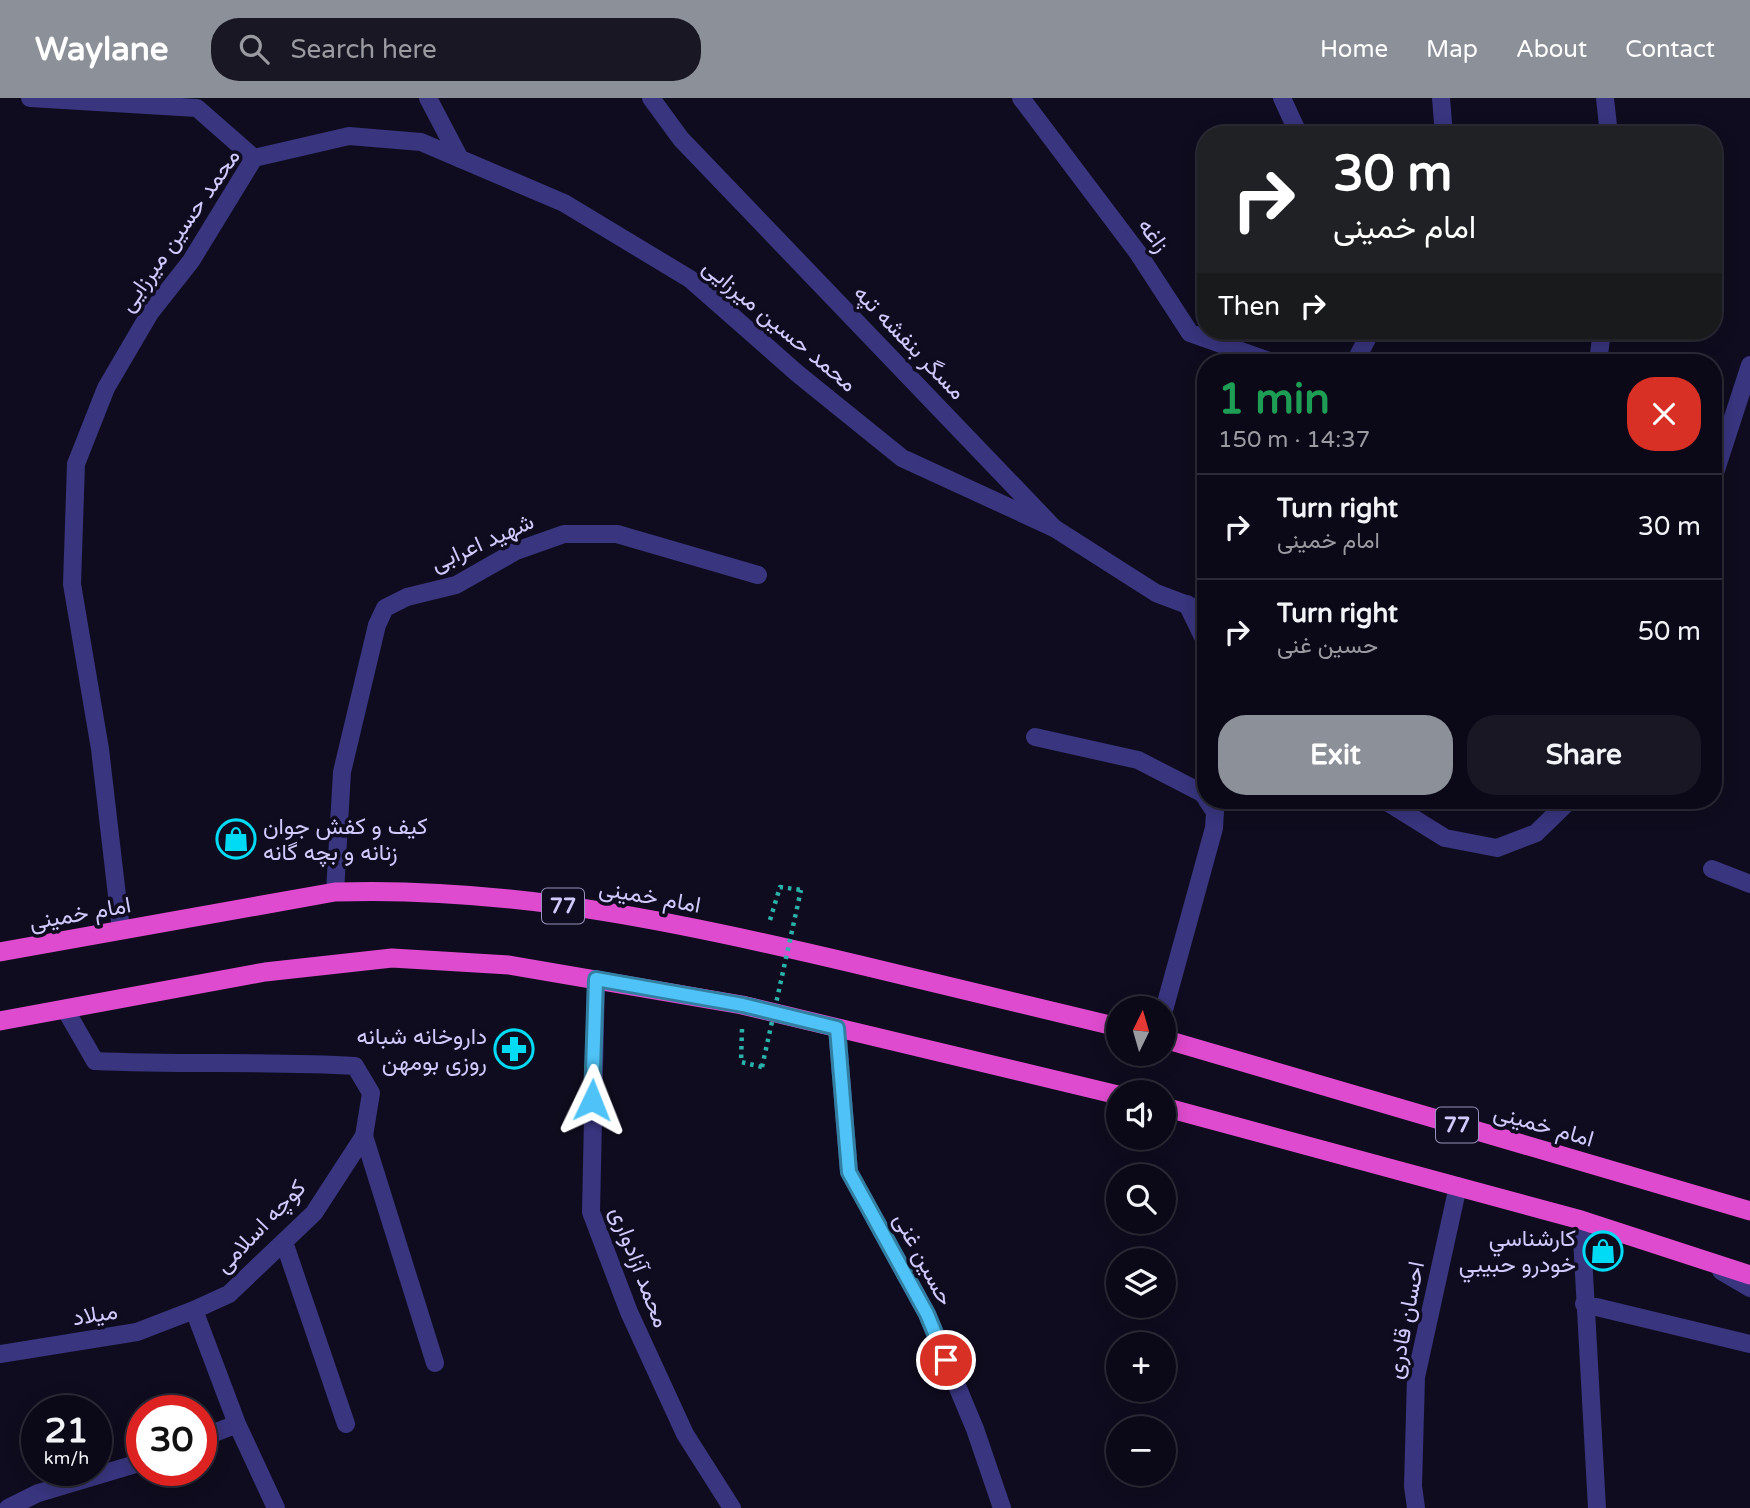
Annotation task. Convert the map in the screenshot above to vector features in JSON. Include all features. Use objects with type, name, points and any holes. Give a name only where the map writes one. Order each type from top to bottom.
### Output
[{"type":"highway","name":"امام خمینی","points":[[0,952],[335,892],[390,890],[516,898],[763,942],[1106,1024]]},
{"type":"highway","points":[[0,1021],[265,972],[392,958],[509,965],[743,1005],[1106,1092]]},
{"type":"highway","name":"امام خمینی","points":[[1176,1042],[1750,1211]]},
{"type":"highway","points":[[1176,1110],[1581,1220],[1750,1275]]},
{"type":"street","points":[[30,98],[200,103],[254,158]]},
{"type":"street","points":[[428,98],[460,159]]},
{"type":"street","name":"مسگر بنفشه تپه","points":[[651,98],[681,139],[1054,528],[1157,593],[1197,608]]},
{"type":"street","name":"زاغه","points":[[1021,98],[1138,253],[1190,333],[1197,335]]},
{"type":"street","points":[[1282,98],[1295,126]]},
{"type":"street","points":[[1441,98],[1443,126]]},
{"type":"street","points":[[1605,98],[1608,126]]},
{"type":"street","name":"محمد حسین میرزایی","points":[[121,930],[100,749],[72,584],[76,464],[112,377],[150,313],[191,261],[254,158],[349,136],[421,142],[564,203],[690,279],[798,374],[902,457],[1054,528]]},
{"type":"street","name":"زاغه","points":[[1210,340],[1249,354]]},
{"type":"street","points":[[1722,451],[1750,365]]},
{"type":"street","name":"شهید اعرابی","points":[[335,892],[342,772],[377,625],[385,608],[407,597],[456,585],[516,551],[564,534],[617,534],[758,575]]},
{"type":"street","points":[[1187,604],[1197,625]]},
{"type":"street","points":[[1035,737],[1138,760],[1197,790]]},
{"type":"street","points":[[1168,996],[1214,828],[1213,809]]},
{"type":"street","points":[[1398,809],[1445,838],[1497,848],[1535,833],[1560,809]]},
{"type":"street","points":[[1712,869],[1750,884]]},
{"type":"street","name":"محمد آزادواری","points":[[596,979],[591,1212],[629,1312],[685,1434],[732,1508]]},
{"type":"street","name":"کوچه اسلامی","points":[[65,1009],[95,1060],[173,1064],[279,1062],[355,1066],[371,1093],[364,1136],[314,1213],[229,1294],[194,1310]]},
{"type":"street","name":"حسین غنی","points":[[837,1028],[849,1172],[927,1314],[975,1429],[1002,1508]]},
{"type":"street","points":[[364,1136],[435,1363]]},
{"type":"street","name":"احسان قادری","points":[[1416,1508],[1413,1486],[1416,1377],[1458,1186]]},
{"type":"street","points":[[1581,1220],[1597,1508]]},
{"type":"street","points":[[284,1242],[346,1424]]},
{"type":"street","points":[[1697,1257],[1750,1288]]},
{"type":"street","points":[[1584,1304],[1750,1344]]},
{"type":"street","points":[[194,1310],[237,1424],[276,1508]]},
{"type":"street","name":"میلاد","points":[[0,1354],[137,1332],[194,1310]]},
{"type":"street","points":[[217,1432],[237,1424]]},
{"type":"street","points":[[8,1508],[38,1493],[126,1467]]},
{"type":"path","points":[[741,1062],[762,1067],[801,890],[780,887],[763,942]]},
{"type":"place","name":"کیف و کفش جوان زنانه و بچه گانه","points":[[236,839]]},
{"type":"place","name":"داروخانه شبانه روزی بومهن","points":[[514,1049]]},
{"type":"place","name":"كارشناسي خودرو حبيبي","points":[[1603,1251]]},
{"type":"route","points":[[592,1100],[596,979],[743,1005],[837,1028],[849,1172],[927,1314],[946,1360]]}]
